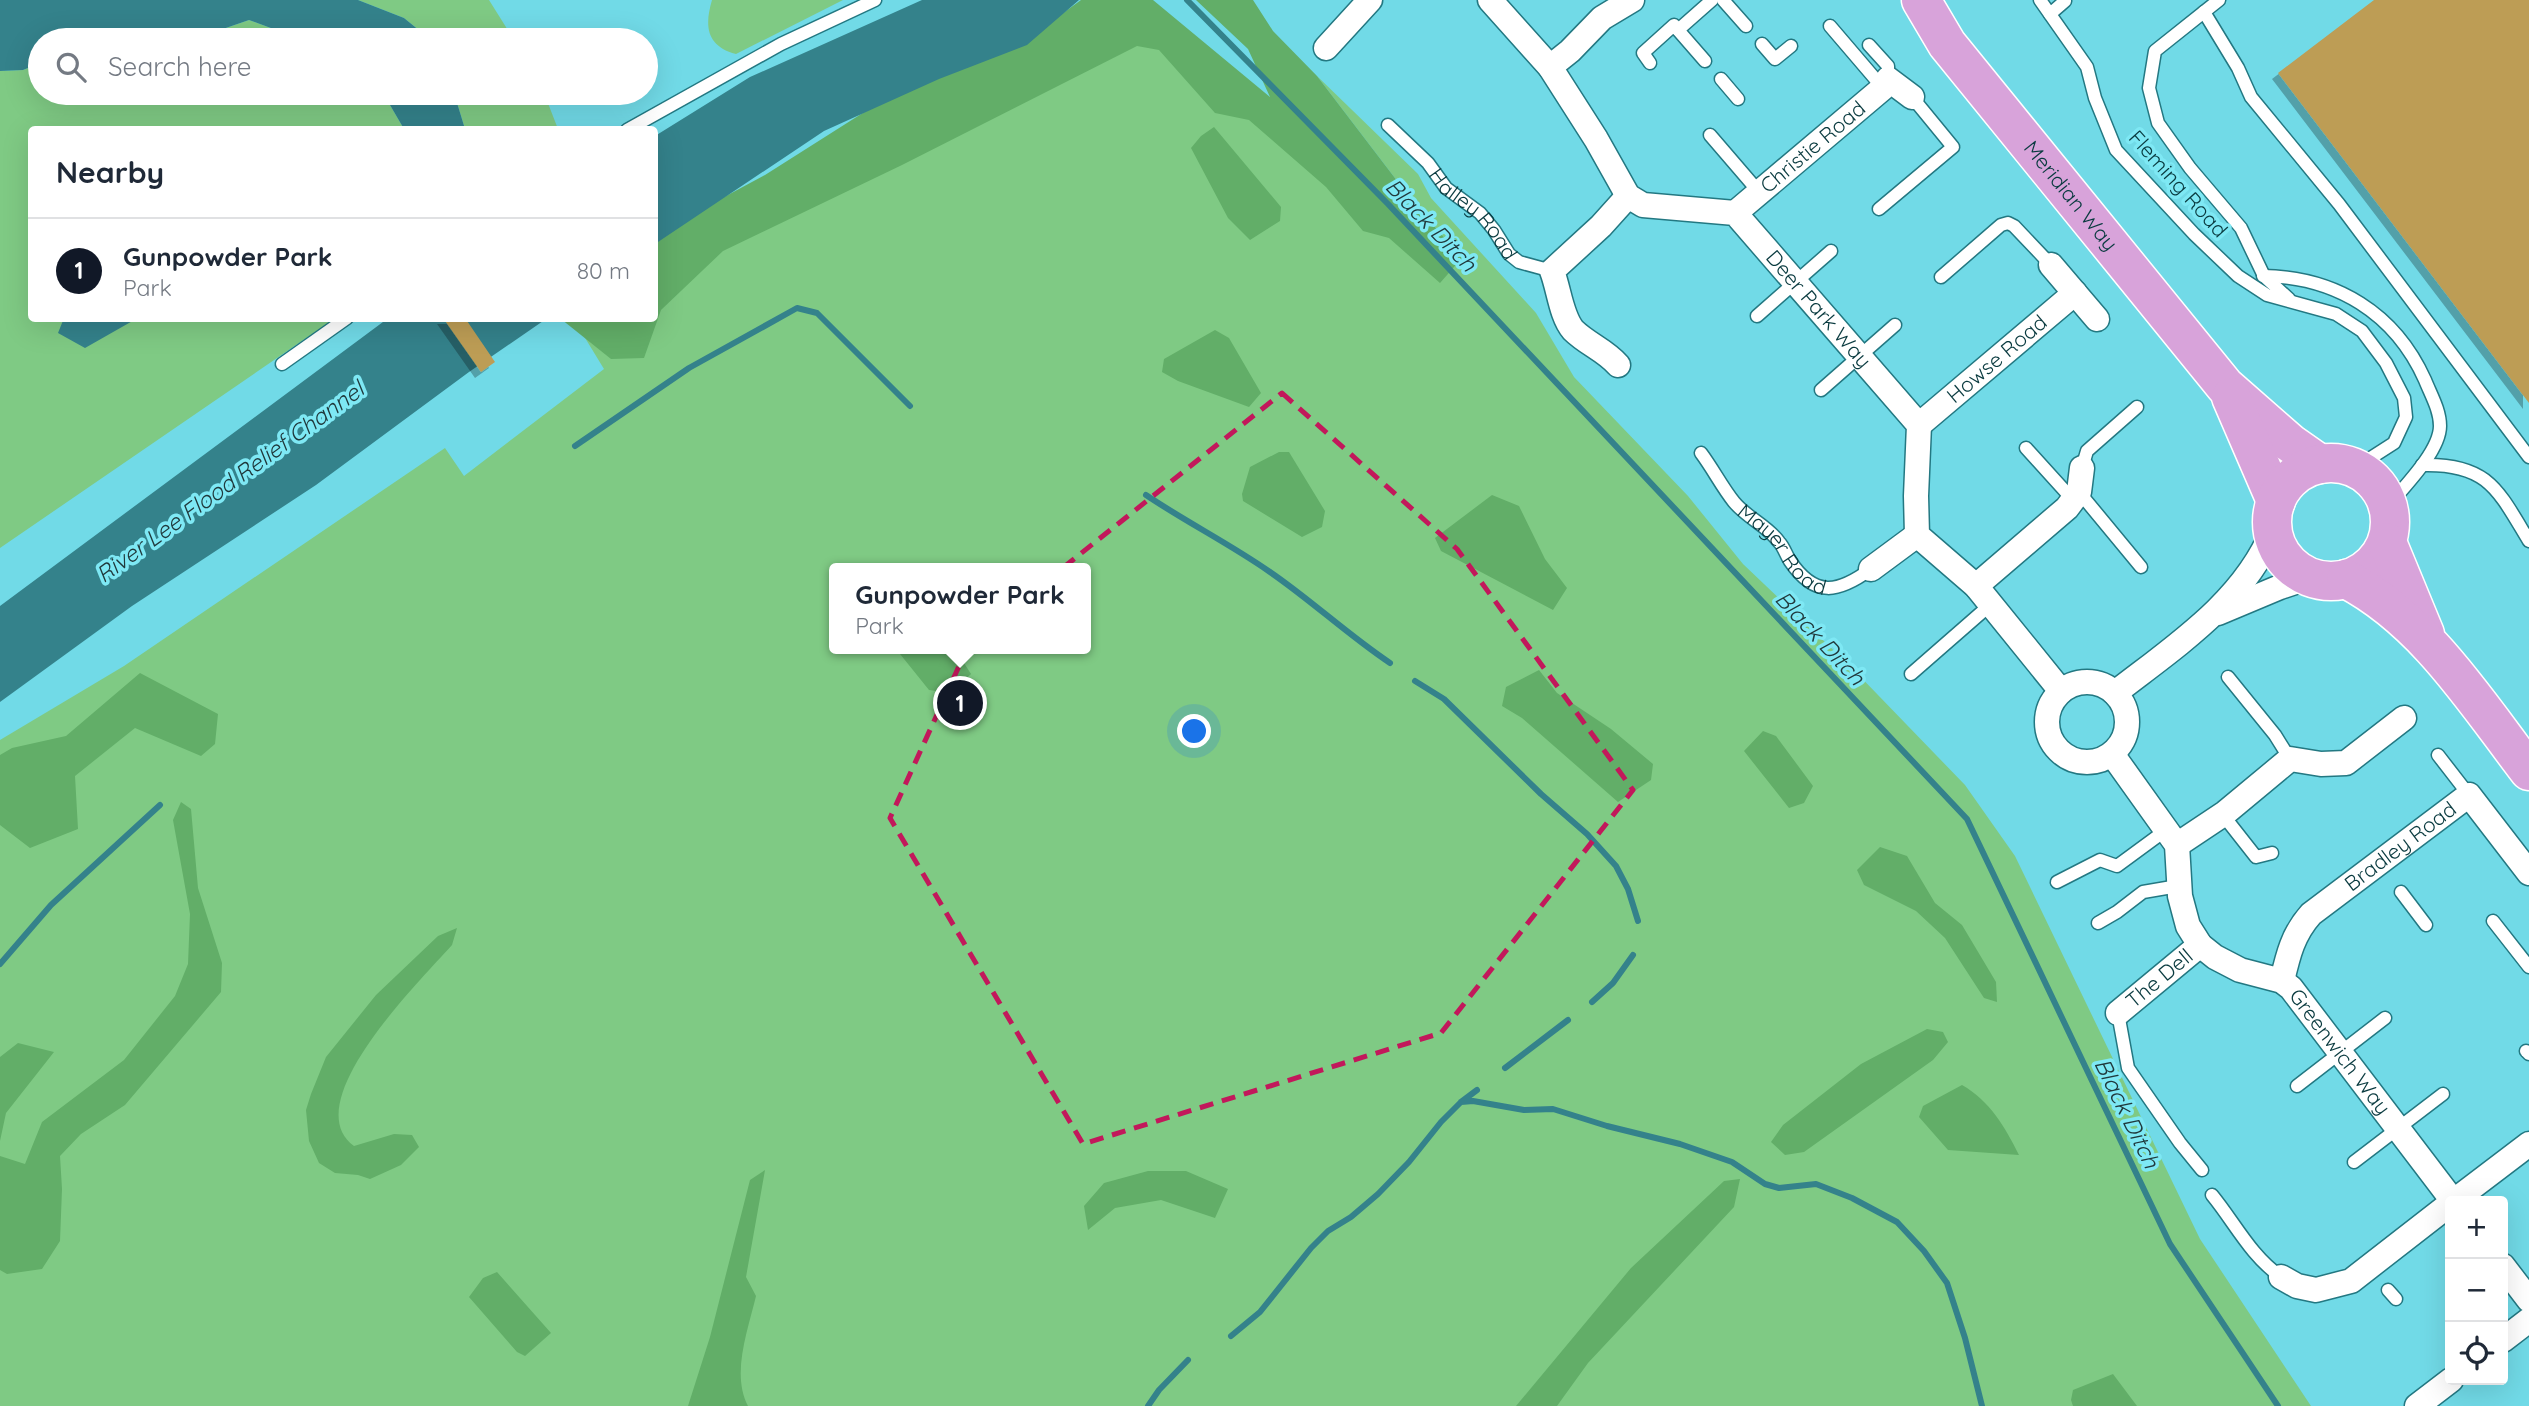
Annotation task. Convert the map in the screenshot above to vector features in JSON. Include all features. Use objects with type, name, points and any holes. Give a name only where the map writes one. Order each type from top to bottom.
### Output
[{"type":"main road","name":"Meridian Way","points":[[1921,0],[1947,44],[2225,386],[2290,443],[2338,466]]},
{"type":"main road","name":"Meridian Way","points":[[2225,386],[2274,516]]},
{"type":"main road","points":[[2427,639],[2387,524],[2381,490],[2370,477],[2338,466],[2303,470],[2289,481],[2274,516],[2278,547],[2288,562],[2373,593],[2427,639],[2529,771]]},
{"type":"main road","points":[[2328,578],[2365,570],[2378,558],[2387,524]]},
{"type":"street","points":[[1326,48],[1370,0]]},
{"type":"street","points":[[1490,0],[1550,68],[1596,139],[1628,196],[1643,205],[1735,213]]},
{"type":"street","points":[[1550,68],[1602,18],[1632,0]]},
{"type":"street","points":[[1886,84],[1912,97]]},
{"type":"street","name":"Christie Road","points":[[1735,213],[1886,84]]},
{"type":"street","points":[[1618,365],[1571,328],[1552,271],[1601,226],[1628,196]]},
{"type":"street","name":"Deer Park Way","points":[[1735,213],[1919,425]]},
{"type":"street","points":[[2051,265],[2097,319]]},
{"type":"street","name":"Howse Road","points":[[1919,425],[2075,293]]},
{"type":"street","points":[[1919,425],[1917,535],[1983,596],[2061,691]]},
{"type":"street","points":[[1983,596],[2076,496],[2082,468]]},
{"type":"street","points":[[2115,693],[2214,615],[2263,555],[2274,516]]},
{"type":"street","name":"Mayer Road","points":[[1871,569],[1917,535]]},
{"type":"street","points":[[2214,615],[2280,587],[2328,578]]},
{"type":"street","points":[[2088,682],[2102,685],[2115,693],[2124,707],[2127,724],[2123,741],[2112,754],[2098,761],[2083,763],[2067,758],[2055,748],[2048,734],[2046,719],[2051,703],[2061,691],[2073,684],[2088,682]]},
{"type":"street","points":[[2171,837],[2223,815],[2290,759],[2321,764],[2346,763],[2404,718]]},
{"type":"street","points":[[2112,754],[2171,837],[2178,886],[2188,926],[2200,945]]},
{"type":"street","name":"Bradley Road","points":[[2282,981],[2290,948],[2300,927],[2311,914],[2383,870],[2469,795],[2529,873]]},
{"type":"street","name":"Greenwich Way","points":[[2200,945],[2215,957],[2240,970],[2282,981],[2302,1001],[2449,1196]]},
{"type":"street","name":"The Dell","points":[[2118,1013],[2200,945]]},
{"type":"street","points":[[2461,1196],[2529,1144]]},
{"type":"street","points":[[2281,1277],[2297,1286],[2316,1290],[2351,1281],[2373,1271],[2445,1209]]},
{"type":"street","points":[[2508,1273],[2529,1300]]},
{"type":"street","points":[[2508,1336],[2529,1320]]},
{"type":"street","points":[[2417,1406],[2445,1385]]},
{"type":"lane","points":[[634,126],[781,44],[875,0]]},
{"type":"lane","points":[[1678,30],[1712,0]]},
{"type":"lane","points":[[1723,0],[1746,26]]},
{"type":"lane","name":"Fleming Road","points":[[2040,0],[2087,67],[2095,98],[2116,150],[2194,234],[2238,276],[2267,295],[2336,314],[2362,331],[2386,363],[2404,398],[2406,417],[2394,443],[2338,466]]},
{"type":"lane","points":[[2219,0],[2155,51],[2149,88],[2158,123],[2190,168],[2241,228],[2264,276],[2292,301]]},
{"type":"lane","points":[[2050,14],[2065,1]]},
{"type":"lane","points":[[2204,12],[2238,68],[2251,97],[2339,204],[2529,457]]},
{"type":"lane","points":[[1650,63],[1643,54],[1674,25],[1705,61]]},
{"type":"lane","points":[[1830,26],[1886,84]]},
{"type":"lane","points":[[1762,44],[1775,60],[1791,46]]},
{"type":"lane","points":[[1869,45],[1888,66],[1886,84]]},
{"type":"lane","points":[[1721,79],[1738,99]]},
{"type":"lane","points":[[1879,209],[1952,147],[1912,97]]},
{"type":"lane","name":"Halley Road","points":[[1388,125],[1428,163],[1446,188],[1480,213],[1509,254],[1519,262],[1552,271]]},
{"type":"lane","points":[[1710,135],[1759,192]]},
{"type":"lane","points":[[1941,277],[2001,225],[2008,223],[2051,265]]},
{"type":"lane","points":[[1757,316],[1831,251]]},
{"type":"lane","points":[[2238,276],[2315,282],[2359,302],[2387,323],[2419,368],[2437,408],[2440,427],[2436,443],[2387,524]]},
{"type":"lane","points":[[282,364],[341,322]]},
{"type":"lane","points":[[1821,390],[1895,325]]},
{"type":"lane","points":[[2082,468],[2087,451],[2137,407]]},
{"type":"lane","points":[[2026,448],[2076,496],[2141,567]]},
{"type":"lane","name":"Mayer Road","points":[[1701,453],[1733,501],[1747,516],[1779,541],[1803,578],[1824,590],[1836,589],[1871,569]]},
{"type":"lane","points":[[2422,465],[2447,464],[2476,473],[2500,492],[2529,541]]},
{"type":"lane","points":[[1910,674],[1983,596]]},
{"type":"lane","points":[[2228,677],[2275,735],[2290,759]]},
{"type":"lane","points":[[2438,755],[2469,795]]},
{"type":"lane","points":[[2223,815],[2256,857],[2272,853]]},
{"type":"lane","points":[[2057,882],[2100,860],[2117,866],[2171,837]]},
{"type":"lane","points":[[2098,923],[2118,912],[2143,892],[2178,886]]},
{"type":"lane","points":[[2400,892],[2426,925]]},
{"type":"lane","points":[[2493,921],[2529,967]]},
{"type":"lane","points":[[2118,1013],[2128,1069],[2202,1170]]},
{"type":"lane","points":[[2297,1086],[2385,1018]]},
{"type":"lane","points":[[2354,1162],[2443,1094]]},
{"type":"lane","points":[[2212,1195],[2253,1252],[2266,1267],[2281,1277]]},
{"type":"highlighted area","points":[[1282,393],[1457,549],[1633,790],[1441,1033],[1083,1144],[890,818],[970,642]]},
{"type":"green space","points":[[358,0],[489,0],[506,28],[416,28],[404,18]]},
{"type":"green space","points":[[712,0],[843,0],[736,54],[719,46],[710,34],[708,19]]},
{"type":"green space","points":[[1081,0],[1153,0],[1270,97],[1248,49],[1196,0],[1253,0],[1273,31],[1317,76],[1414,203],[1462,258],[1440,283],[1389,238],[1363,231],[1326,187],[1249,120],[1215,113],[1159,50],[1137,46],[902,165],[723,251],[661,310],[658,318],[658,235],[765,175],[888,97],[1026,40]]},
{"type":"green space","points":[[1156,8],[1451,270],[1462,258],[1414,203],[1317,76],[1418,174],[1431,198],[1536,313],[1574,377],[1688,496],[1743,564],[1849,665],[1965,785],[2015,856],[2200,1239],[2311,1406],[0,1406],[0,740],[124,666],[445,448],[464,476],[604,369],[579,328],[624,322],[658,322],[658,283]]},
{"type":"green space","points":[[249,20],[271,28],[226,28]]},
{"type":"green space","points":[[28,68],[28,105],[390,105],[402,126],[28,126],[28,322],[330,322],[0,548],[0,71]]},
{"type":"green space","points":[[458,105],[549,105],[557,126],[464,126]]},
{"type":"green space","points":[[1214,127],[1281,207],[1280,221],[1250,240],[1228,218],[1191,148],[1201,136]]},
{"type":"green space","points":[[565,322],[657,322],[644,358],[611,359]]},
{"type":"green space","points":[[1215,330],[1229,338],[1261,393],[1249,407],[1178,381],[1162,372],[1164,359]]},
{"type":"green space","points":[[1279,452],[1289,452],[1325,511],[1322,527],[1302,537],[1243,501],[1242,494],[1250,467]]},
{"type":"green space","points":[[1492,495],[1519,506],[1545,559],[1567,588],[1553,610],[1441,551],[1435,538]]},
{"type":"green space","points":[[900,654],[958,654],[971,674],[951,693],[929,690]]},
{"type":"green space","points":[[1539,670],[1557,693],[1611,729],[1653,764],[1651,780],[1618,802],[1522,718],[1502,706],[1506,687]]},
{"type":"green space","points":[[140,673],[218,714],[215,744],[201,756],[135,728],[75,776],[78,829],[30,848],[0,825],[0,755],[12,748],[66,736]]},
{"type":"green space","points":[[1763,731],[1776,736],[1813,786],[1804,803],[1789,808],[1744,751]]},
{"type":"green space","points":[[181,802],[191,809],[198,888],[222,963],[221,992],[125,1105],[81,1134],[60,1156],[60,1241],[42,1269],[7,1274],[0,1270],[0,1156],[25,1164],[42,1122],[124,1060],[175,996],[188,964],[190,914],[173,820]]},
{"type":"green space","points":[[1880,847],[1907,856],[1935,903],[1962,925],[1996,982],[1997,1002],[1984,998],[1945,938],[1916,911],[1864,885],[1857,870]]},
{"type":"green space","points":[[457,928],[452,945],[392,1012],[370,1042],[351,1072],[340,1101],[340,1126],[354,1146],[394,1134],[412,1135],[419,1147],[401,1165],[370,1179],[335,1173],[319,1163],[309,1141],[306,1110],[326,1057],[376,995],[438,936]]},
{"type":"green space","points":[[1927,1029],[1943,1032],[1948,1042],[1933,1060],[1804,1152],[1785,1155],[1771,1142],[1783,1125],[1861,1064]]},
{"type":"green space","points":[[18,1043],[54,1052],[6,1113],[0,1141],[0,1057]]},
{"type":"green space","points":[[1962,1085],[1981,1099],[1996,1116],[2019,1155],[1948,1150],[1919,1117],[1923,1106]]},
{"type":"green space","points":[[765,1170],[746,1277],[756,1296],[745,1337],[741,1366],[743,1393],[748,1406],[688,1406],[710,1337],[750,1180]]},
{"type":"green space","points":[[1148,1171],[1186,1171],[1228,1189],[1215,1218],[1161,1200],[1115,1208],[1088,1230],[1084,1206],[1104,1183]]},
{"type":"green space","points":[[1740,1179],[1734,1207],[1588,1363],[1557,1406],[1516,1406],[1631,1268],[1724,1181]]},
{"type":"green space","points":[[497,1272],[551,1333],[525,1356],[517,1352],[469,1297],[483,1278]]},
{"type":"green space","points":[[2113,1374],[2137,1406],[2073,1406],[2073,1390]]},
{"type":"water","points":[[0,0],[358,0],[404,18],[416,28],[271,28],[249,20],[226,28],[28,28],[28,68],[0,71]]},
{"type":"water","points":[[922,0],[1079,0],[1027,45],[939,79],[824,131],[658,242],[658,134],[750,77]]},
{"type":"water","points":[[390,105],[458,105],[464,126],[402,126]]},
{"type":"water","points":[[62,322],[131,322],[85,348],[58,333]]},
{"type":"water","name":"River Lee Flood Relief Channel","points":[[383,322],[542,322],[316,485],[132,606],[0,702],[0,606]]},
{"type":"building","points":[[2374,0],[2529,0],[2529,403],[2278,73]]},
{"type":"building","points":[[446,322],[468,322],[495,362],[481,372]]},
{"type":"waterway","name":"Black Ditch","points":[[1187,0],[1388,204],[1967,819],[2170,1244],[2278,1406]]},
{"type":"waterway","points":[[575,446],[689,368],[797,308],[817,313],[910,406]]},
{"type":"waterway","points":[[1146,495],[1270,572],[1390,663]]},
{"type":"waterway","points":[[1415,681],[1444,699],[1541,794],[1587,834],[1616,866],[1628,889],[1638,921]]},
{"type":"waterway","points":[[0,964],[51,905],[160,805]]},
{"type":"waterway","points":[[1592,1002],[1613,983],[1633,955]]},
{"type":"waterway","points":[[1505,1068],[1568,1020]]},
{"type":"waterway","points":[[1231,1336],[1260,1312],[1311,1248],[1328,1231],[1351,1217],[1378,1194],[1409,1162],[1441,1122],[1477,1090]]},
{"type":"waterway","points":[[1461,1102],[1473,1101],[1524,1110],[1553,1109],[1680,1144],[1732,1162],[1765,1184],[1779,1188],[1816,1184],[1852,1198],[1897,1222],[1924,1251],[1947,1283],[1965,1338],[1982,1406]]},
{"type":"waterway","points":[[1148,1406],[1159,1390],[1188,1360]]},
{"type":"place","name":"Gunpowder Park","points":[[960,703]]}]
